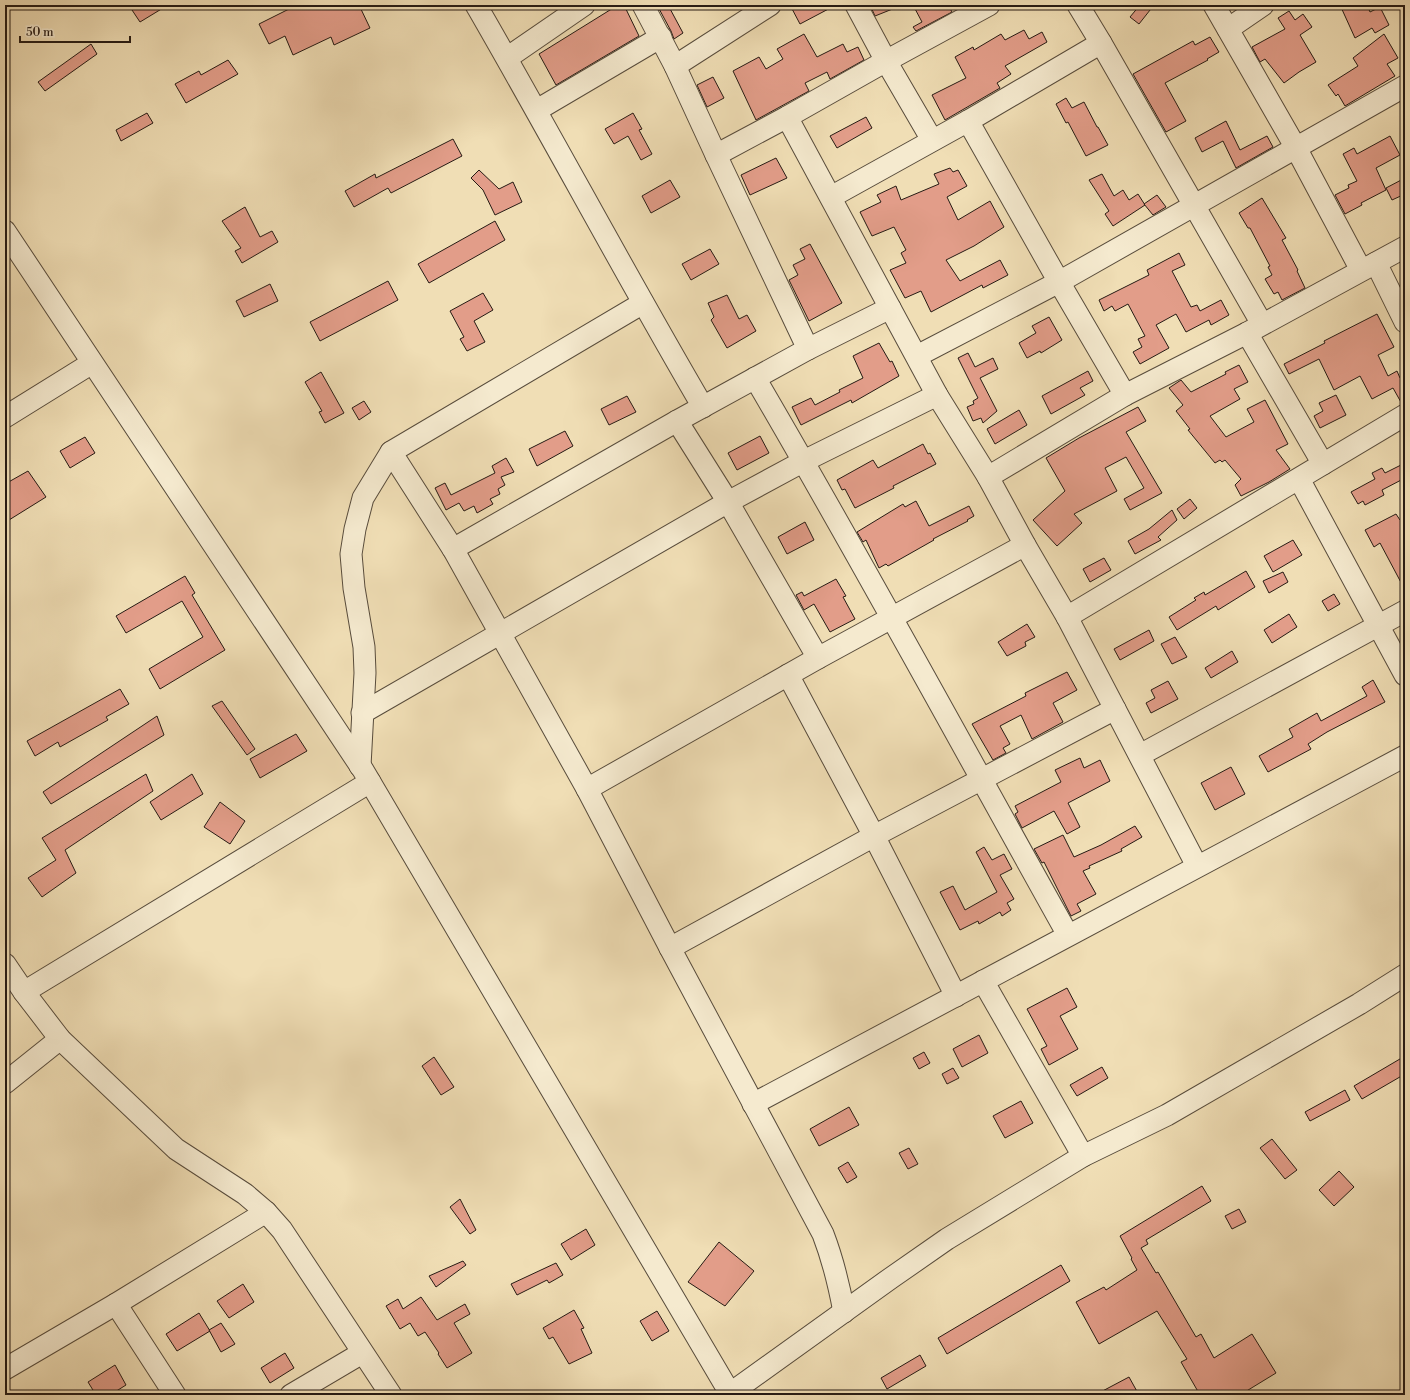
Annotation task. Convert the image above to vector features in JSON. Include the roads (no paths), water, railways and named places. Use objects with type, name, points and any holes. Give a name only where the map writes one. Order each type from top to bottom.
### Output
[{"type":"street","points":[[476,5],[537,110],[642,303],[702,407]]},
{"type":"street","points":[[507,58],[584,5]]},
{"type":"street","points":[[643,5],[675,66],[808,348]]},
{"type":"street","points":[[675,66],[770,5]]},
{"type":"street","points":[[856,5],[886,61],[932,140]]},
{"type":"street","points":[[716,155],[787,118],[886,61],[989,5]]},
{"type":"street","points":[[1078,5],[1193,206],[1323,464]]},
{"type":"street","points":[[1214,5],[1296,148],[1369,267],[1405,322]]},
{"type":"street","points":[[1228,29],[1263,5]]},
{"type":"street","points":[[537,110],[660,37]]},
{"type":"street","points":[[831,196],[968,121],[1101,43]]},
{"type":"street","points":[[917,356],[1059,282],[1405,86]]},
{"type":"street","points":[[787,118],[831,196],[937,395],[988,477],[1067,617],[1197,866]]},
{"type":"street","points":[[968,121],[1059,282],[1125,394]]},
{"type":"street","points":[[5,231],[365,774],[730,1395],[891,1278],[948,1239],[1083,1156],[1167,1115],[1359,1004],[1405,975]]},
{"type":"street","points":[[988,477],[1125,394],[1254,329],[1405,247]]},
{"type":"street","points":[[365,774],[362,713],[365,696],[364,647],[354,588],[351,554],[362,498],[391,452],[642,303]]},
{"type":"street","points":[[454,549],[677,420],[808,348],[890,308]]},
{"type":"street","points":[[5,417],[92,362]]},
{"type":"street","points":[[755,378],[804,461],[1068,935]]},
{"type":"street","points":[[362,713],[728,502],[804,461],[937,395]]},
{"type":"street","points":[[1067,617],[1405,415]]},
{"type":"street","points":[[677,420],[728,502],[818,658]]},
{"type":"street","points":[[391,452],[454,549],[587,789],[752,1104],[823,1234],[831,1253],[838,1278],[844,1312]]},
{"type":"street","points":[[1299,478],[1405,675]]},
{"type":"street","points":[[587,789],[818,658],[1025,545]]},
{"type":"street","points":[[1140,755],[1405,611]]},
{"type":"street","points":[[788,676],[874,836],[956,996]]},
{"type":"street","points":[[670,948],[874,836],[1115,709]]},
{"type":"street","points":[[752,1104],[1405,756]]},
{"type":"street","points":[[24,992],[365,774]]},
{"type":"street","points":[[5,964],[24,992],[60,1039],[176,1149],[245,1194],[266,1212],[282,1230],[391,1395]]},
{"type":"street","points":[[983,981],[1083,1156]]},
{"type":"street","points":[[5,1082],[60,1039]]},
{"type":"street","points":[[5,1369],[116,1304],[266,1212]]},
{"type":"street","points":[[116,1304],[175,1395]]},
{"type":"street","points":[[290,1395],[362,1353]]}]
